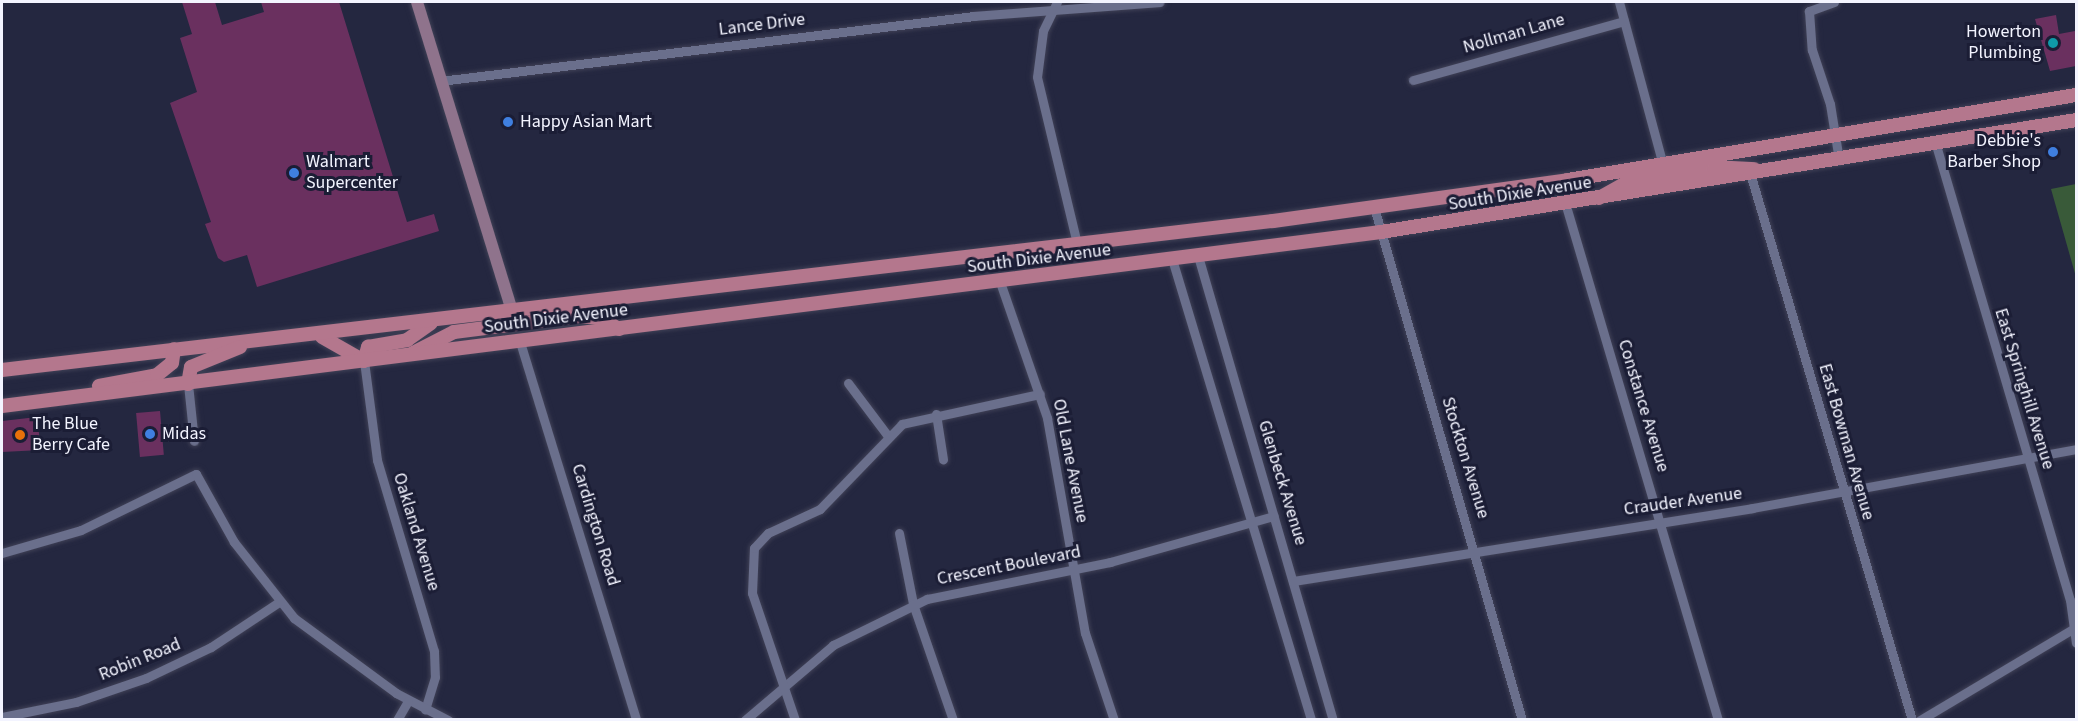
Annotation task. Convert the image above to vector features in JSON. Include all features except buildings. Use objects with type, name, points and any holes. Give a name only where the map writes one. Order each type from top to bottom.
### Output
[{"type":"main road","name":"South Dixie Avenue","points":[[2,370],[433,322],[511,310],[1077,244],[1664,169],[1834,135],[2076,95]]},
{"type":"main road","name":"South Dixie Avenue","points":[[2,406],[63,396],[188,384],[1381,232],[1566,206],[1750,173],[1936,145],[2076,120]]},
{"type":"main road","points":[[1594,201],[1624,184],[1664,169],[1727,166],[1764,171]]},
{"type":"main road","points":[[411,355],[441,335],[579,316],[600,318],[619,329]]},
{"type":"main road","points":[[316,336],[337,341],[364,361],[368,347],[407,340],[433,322]]},
{"type":"main road","points":[[188,384],[191,367],[253,341]]},
{"type":"main road","points":[[63,396],[157,375],[172,363],[174,350]]},
{"type":"street","points":[[417,2],[516,324]]},
{"type":"street","name":"Lance Drive","points":[[440,81],[1055,6],[1159,2]]},
{"type":"street","points":[[1619,2],[1664,169]]},
{"type":"street","points":[[1834,2],[1809,11],[1812,50],[1830,104],[1839,160]]},
{"type":"street","points":[[1055,6],[1040,44],[1037,77],[1077,244]]},
{"type":"street","name":"Nollman Lane","points":[[1413,80],[1624,21]]},
{"type":"street","name":"East Springhill Avenue","points":[[1936,145],[2076,627],[2076,643]]},
{"type":"street","name":"East Bowman Avenue","points":[[1750,173],[1912,720]]},
{"type":"street","name":"Constance Avenue","points":[[1566,206],[1718,720]]},
{"type":"street","name":"Stockton Avenue","points":[[1374,207],[1522,720]]},
{"type":"street","name":"Glenbeck Avenue","points":[[1198,256],[1334,720]]},
{"type":"street","points":[[1172,260],[1311,720]]},
{"type":"street","name":"Old Lane Avenue","points":[[1000,282],[1040,394],[1092,661],[1114,720]]},
{"type":"street","name":"Cardington Road","points":[[520,342],[636,720]]},
{"type":"street","name":"Oakland Avenue","points":[[364,361],[377,460],[434,651],[435,677],[425,710]]},
{"type":"street","points":[[849,383],[888,436]]},
{"type":"street","points":[[188,384],[194,441]]},
{"type":"street","points":[[795,720],[752,593],[754,548],[768,533],[820,509],[902,424],[936,414],[1040,394]]},
{"type":"street","points":[[936,414],[943,459]]},
{"type":"street","name":"Crauder Avenue","points":[[1293,581],[1660,522],[2076,449]]},
{"type":"street","points":[[2,553],[89,527],[188,473],[200,477],[234,542],[279,602],[313,634],[408,701],[448,720]]},
{"type":"street","name":"Crescent Boulevard","points":[[745,720],[833,645],[913,604],[985,584],[1073,570],[1274,516]]},
{"type":"street","points":[[899,533],[913,604],[953,720]]},
{"type":"street","name":"Robin Road","points":[[2,717],[76,702],[146,678],[211,647],[279,602]]},
{"type":"street","points":[[1920,720],[2076,627]]},
{"type":"street","points":[[397,720],[408,701]]},
{"type":"green space","points":[[2076,184],[2076,277],[2051,189]]},
{"type":"place","name":"Howerton Plumbing","points":[[2053,43]]},
{"type":"place","name":"Happy Asian Mart","points":[[508,122]]},
{"type":"place","name":"Debbie's Barber Shop","points":[[2053,152]]},
{"type":"place","name":"Walmart Supercenter","points":[[294,173]]},
{"type":"place","name":"Midas","points":[[150,434]]},
{"type":"place","name":"The Blue Berry Cafe","points":[[20,435]]}]
